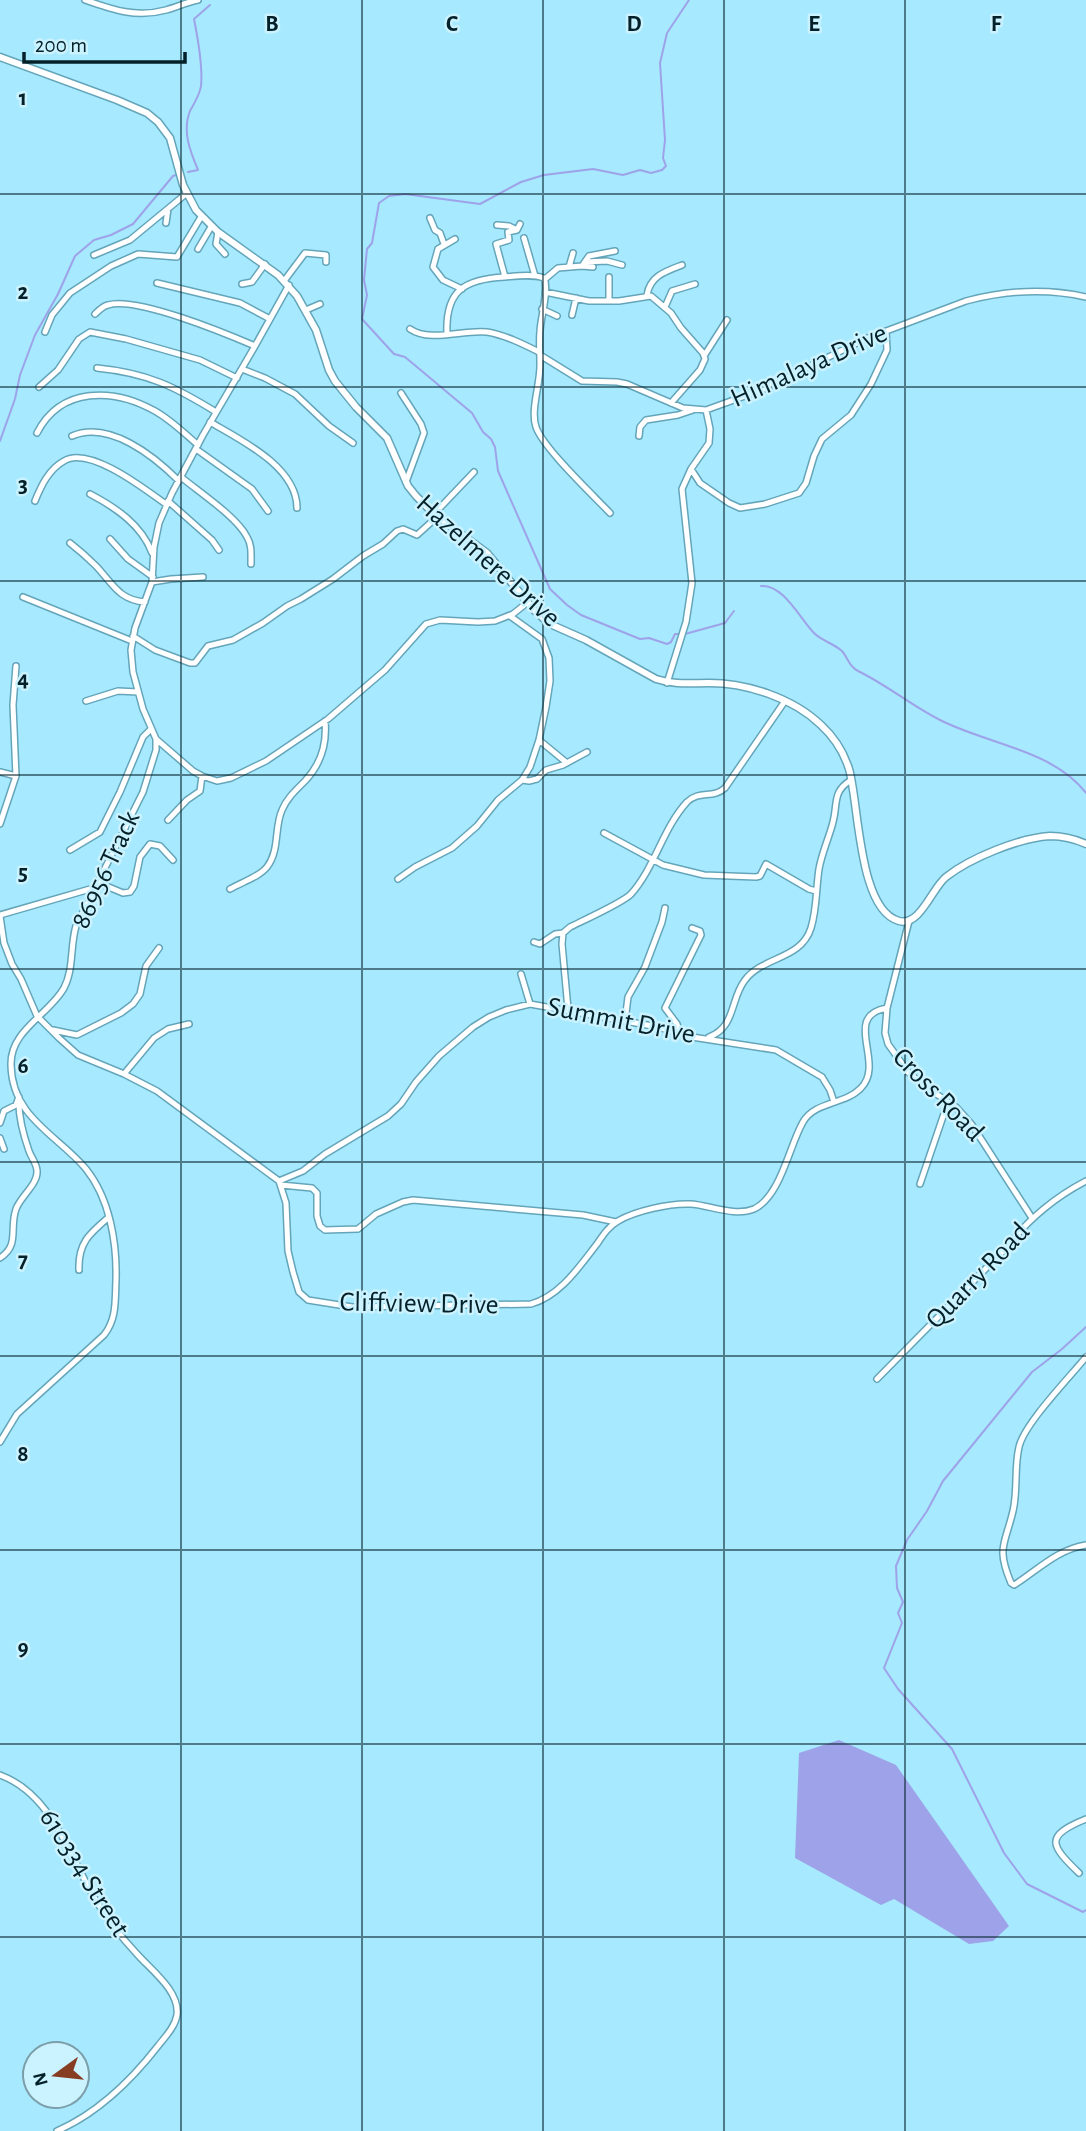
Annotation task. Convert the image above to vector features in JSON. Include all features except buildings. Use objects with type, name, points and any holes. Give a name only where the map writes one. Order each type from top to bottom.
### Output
[{"type":"street","points":[[85,0],[135,14],[166,10],[198,0]]},
{"type":"street","name":"Hazelmere Drive","points":[[0,57],[117,100],[147,113],[158,122],[170,138],[187,193],[201,217],[265,264],[286,283],[306,310],[335,381],[387,438],[405,482],[415,496],[487,553],[550,624],[667,683],[731,684],[766,693],[803,711],[821,724],[845,757],[863,859],[875,894],[887,915],[902,922],[909,921]]},
{"type":"street","points":[[94,255],[130,240],[187,193]]},
{"type":"street","points":[[166,223],[168,209]]},
{"type":"street","points":[[45,332],[52,315],[70,293],[111,266],[138,254],[177,257],[201,217]]},
{"type":"street","points":[[430,218],[444,244]]},
{"type":"street","points":[[497,225],[518,227],[508,232],[509,240],[496,244],[505,277]]},
{"type":"street","points":[[198,248],[211,226]]},
{"type":"street","points":[[218,232],[216,244],[225,254]]},
{"type":"street","points":[[524,238],[535,276]]},
{"type":"street","points":[[455,239],[444,244],[435,256],[435,271],[448,283],[462,289]]},
{"type":"street","points":[[584,264],[586,258],[615,251]]},
{"type":"street","points":[[326,262],[326,255],[305,253],[286,283],[270,319],[180,479],[156,534],[153,579],[132,639],[133,671],[138,692],[156,739],[202,776],[217,781],[232,778],[266,761],[325,721],[380,674],[426,624],[440,620],[488,622],[510,616],[528,602]]},
{"type":"street","points":[[569,267],[573,253]]},
{"type":"street","points":[[610,513],[553,451],[537,428],[535,415],[545,279],[558,268],[607,261],[622,265]]},
{"type":"street","points":[[242,284],[252,282],[265,264]]},
{"type":"street","points":[[584,264],[593,267]]},
{"type":"street","points":[[647,295],[656,277],[682,265]]},
{"type":"street","points":[[447,334],[446,323],[450,305],[462,289],[477,280],[535,276],[545,279]]},
{"type":"street","points":[[609,278],[609,302]]},
{"type":"street","points":[[157,283],[240,303],[270,319]]},
{"type":"street","points":[[665,307],[672,291],[695,284]]},
{"type":"street","name":"Himalaya Drive","points":[[410,329],[422,334],[491,333],[539,354],[582,381],[627,384],[671,403],[693,410],[706,410],[764,389],[851,345],[978,298],[1050,291],[1086,297]]},
{"type":"street","points":[[545,292],[609,302],[647,295],[665,307],[704,356]]},
{"type":"street","points":[[572,315],[576,298]]},
{"type":"street","points":[[94,314],[108,304],[131,305],[191,321],[255,346]]},
{"type":"street","points":[[306,310],[320,304]]},
{"type":"street","points":[[542,309],[557,316]]},
{"type":"street","points":[[671,403],[703,366],[704,356],[727,320]]},
{"type":"street","points":[[691,469],[700,483],[740,508],[799,494],[806,483],[822,439],[851,415],[871,384],[887,350],[886,331]]},
{"type":"street","points":[[40,387],[58,370],[79,339],[90,332],[201,360],[237,378]]},
{"type":"street","points":[[97,368],[149,377],[187,394],[216,412]]},
{"type":"street","points":[[242,369],[295,394],[329,426],[353,443]]},
{"type":"street","points":[[401,393],[424,433],[405,482]]},
{"type":"street","points":[[37,433],[47,418],[68,402],[83,395],[132,401],[173,423],[197,447],[251,489],[268,510]]},
{"type":"street","points":[[639,436],[640,427],[646,420],[693,410]]},
{"type":"street","points":[[667,683],[691,596],[692,573],[682,493],[691,469],[709,443],[710,429],[706,410]]},
{"type":"street","points":[[210,422],[251,445],[274,464],[296,494],[297,508]]},
{"type":"street","points":[[72,436],[89,431],[116,438],[157,460],[220,509],[244,532],[251,545],[251,564]]},
{"type":"street","points":[[35,500],[48,475],[64,461],[78,457],[110,468],[168,503],[212,540],[219,550]]},
{"type":"street","points":[[23,597],[155,650],[195,663],[208,646],[233,640],[301,600],[383,544],[397,531],[403,529],[416,535],[474,472]]},
{"type":"street","points":[[90,494],[120,512],[146,540],[153,555]]},
{"type":"street","points":[[110,539],[131,562],[153,579],[203,577]]},
{"type":"street","points":[[70,543],[98,568],[123,596],[145,602]]},
{"type":"street","points":[[398,879],[452,848],[477,825],[498,800],[522,780],[530,767],[539,740],[550,681],[549,658],[542,639],[510,616]]},
{"type":"street","points":[[0,824],[16,776],[13,705],[16,666]]},
{"type":"street","points":[[86,701],[118,691],[138,692]]},
{"type":"street","points":[[534,942],[540,944],[555,934],[563,933],[626,898],[653,860],[679,812],[697,795],[715,795],[726,788],[785,701]]},
{"type":"street","points":[[230,889],[262,872],[270,862],[285,804],[314,771],[322,755],[326,741],[325,721]]},
{"type":"street","points":[[70,850],[100,832],[143,737],[151,729]]},
{"type":"street","name":"86956 Track","points":[[0,1442],[18,1414],[104,1335],[114,1319],[116,1266],[108,1217],[99,1189],[76,1159],[41,1129],[19,1097],[10,1064],[20,1036],[57,998],[67,980],[73,935],[143,792],[155,756],[156,739]]},
{"type":"street","points":[[539,740],[567,763]]},
{"type":"street","points":[[522,780],[533,780],[546,770],[587,752]]},
{"type":"street","points":[[0,772],[16,776]]},
{"type":"street","points":[[168,820],[200,791],[202,776]]},
{"type":"street","points":[[706,1038],[726,1026],[741,986],[750,975],[790,954],[803,943],[811,927],[821,860],[834,820],[838,791],[851,780]]},
{"type":"street","points":[[604,833],[663,865],[704,875],[758,877],[766,864],[809,890],[816,891]]},
{"type":"street","points":[[909,921],[921,912],[941,882],[974,860],[1038,838],[1063,837],[1086,844]]},
{"type":"street","points":[[173,860],[160,846],[150,844],[140,858],[134,886],[130,892],[123,893],[98,885],[0,915],[1,933],[8,955],[37,1016],[78,1055],[124,1073],[157,1091],[280,1183],[315,1190],[319,1222],[325,1230],[358,1229],[376,1214],[413,1200],[583,1215],[616,1222]]},
{"type":"street","points":[[625,1021],[628,996],[645,967],[665,908]]},
{"type":"street","name":"Cross Road","points":[[909,921],[887,1008],[885,1032],[888,1044],[908,1072],[924,1087],[956,1107],[972,1125],[1032,1219]]},
{"type":"street","points":[[680,1034],[673,1016],[665,1008],[701,935],[700,931],[692,928]]},
{"type":"street","points":[[563,933],[568,1009]]},
{"type":"street","points":[[50,1030],[77,1035],[121,1013],[137,999],[146,966],[159,948]]},
{"type":"street","points":[[521,974],[530,1004]]},
{"type":"street","name":"Summit Drive","points":[[280,1183],[388,1116],[401,1104],[439,1056],[473,1027],[506,1010],[530,1004],[658,1027],[680,1034],[771,1048],[822,1077],[834,1102]]},
{"type":"street","name":"Cliffview Drive","points":[[280,1183],[286,1203],[288,1251],[299,1292],[308,1300],[352,1307],[531,1304],[541,1301],[560,1287],[610,1226],[626,1217],[689,1204],[744,1211],[764,1202],[775,1186],[804,1119],[820,1108],[848,1098],[868,1079],[866,1020],[876,1010],[887,1008]]},
{"type":"street","points":[[124,1073],[154,1038],[168,1029],[189,1024]]},
{"type":"street","points":[[0,1124],[4,1111],[16,1105],[19,1097]]},
{"type":"street","points":[[0,1258],[11,1247],[16,1209],[38,1171],[23,1131],[19,1097]]},
{"type":"street","points":[[920,1184],[948,1102]]},
{"type":"street","points":[[0,1138],[4,1149]]},
{"type":"street","name":"Quarry Road","points":[[877,1379],[1032,1219],[1086,1181]]},
{"type":"street","points":[[79,1270],[78,1256],[82,1244],[108,1217]]},
{"type":"street","points":[[1086,1357],[1024,1432],[1014,1484],[1014,1507],[1002,1550],[1004,1566],[1012,1585],[1016,1585],[1043,1563],[1061,1553],[1086,1545]]},
{"type":"street","name":"610334 Street","points":[[0,1775],[18,1783],[40,1804],[61,1835],[107,1918],[166,1987],[176,2005],[177,2013],[170,2031],[126,2084],[83,2118],[57,2131]]},
{"type":"street","points":[[1079,1873],[1058,1851],[1055,1841],[1059,1833],[1086,1819]]},
{"type":"water","points":[[839,1740],[896,1765],[1009,1926],[993,1941],[969,1944],[894,1899],[881,1905],[795,1858],[799,1753]]},
{"type":"waterway","points":[[680,634],[675,634],[667,644],[649,638],[640,639],[581,615],[550,589],[498,471],[495,447],[491,439],[483,432],[472,413],[405,357],[394,354],[362,319],[367,295],[364,280],[367,249],[372,243],[379,203],[389,196],[405,194],[480,204],[521,182],[544,175],[593,169],[623,175],[640,170],[651,173],[662,170],[666,166],[663,158],[665,140],[660,63],[667,33],[689,0]]},
{"type":"waterway","points":[[188,172],[198,170],[187,133],[190,111],[201,86],[201,61],[194,19],[210,5]]},
{"type":"waterway","points":[[0,441],[35,335],[75,256],[94,240],[133,224],[176,175]]},
{"type":"waterway","points":[[761,586],[769,587],[785,597],[815,634],[842,651],[855,669],[940,720],[1038,757],[1056,767],[1086,793]]},
{"type":"waterway","points":[[685,634],[725,623],[734,611]]},
{"type":"waterway","points":[[1086,1327],[1032,1372],[943,1481],[907,1540],[896,1566],[897,1588],[903,1602],[898,1613],[902,1623],[884,1668],[898,1689],[952,1749],[1004,1853],[1027,1884],[1083,1912],[1086,1910]]}]
